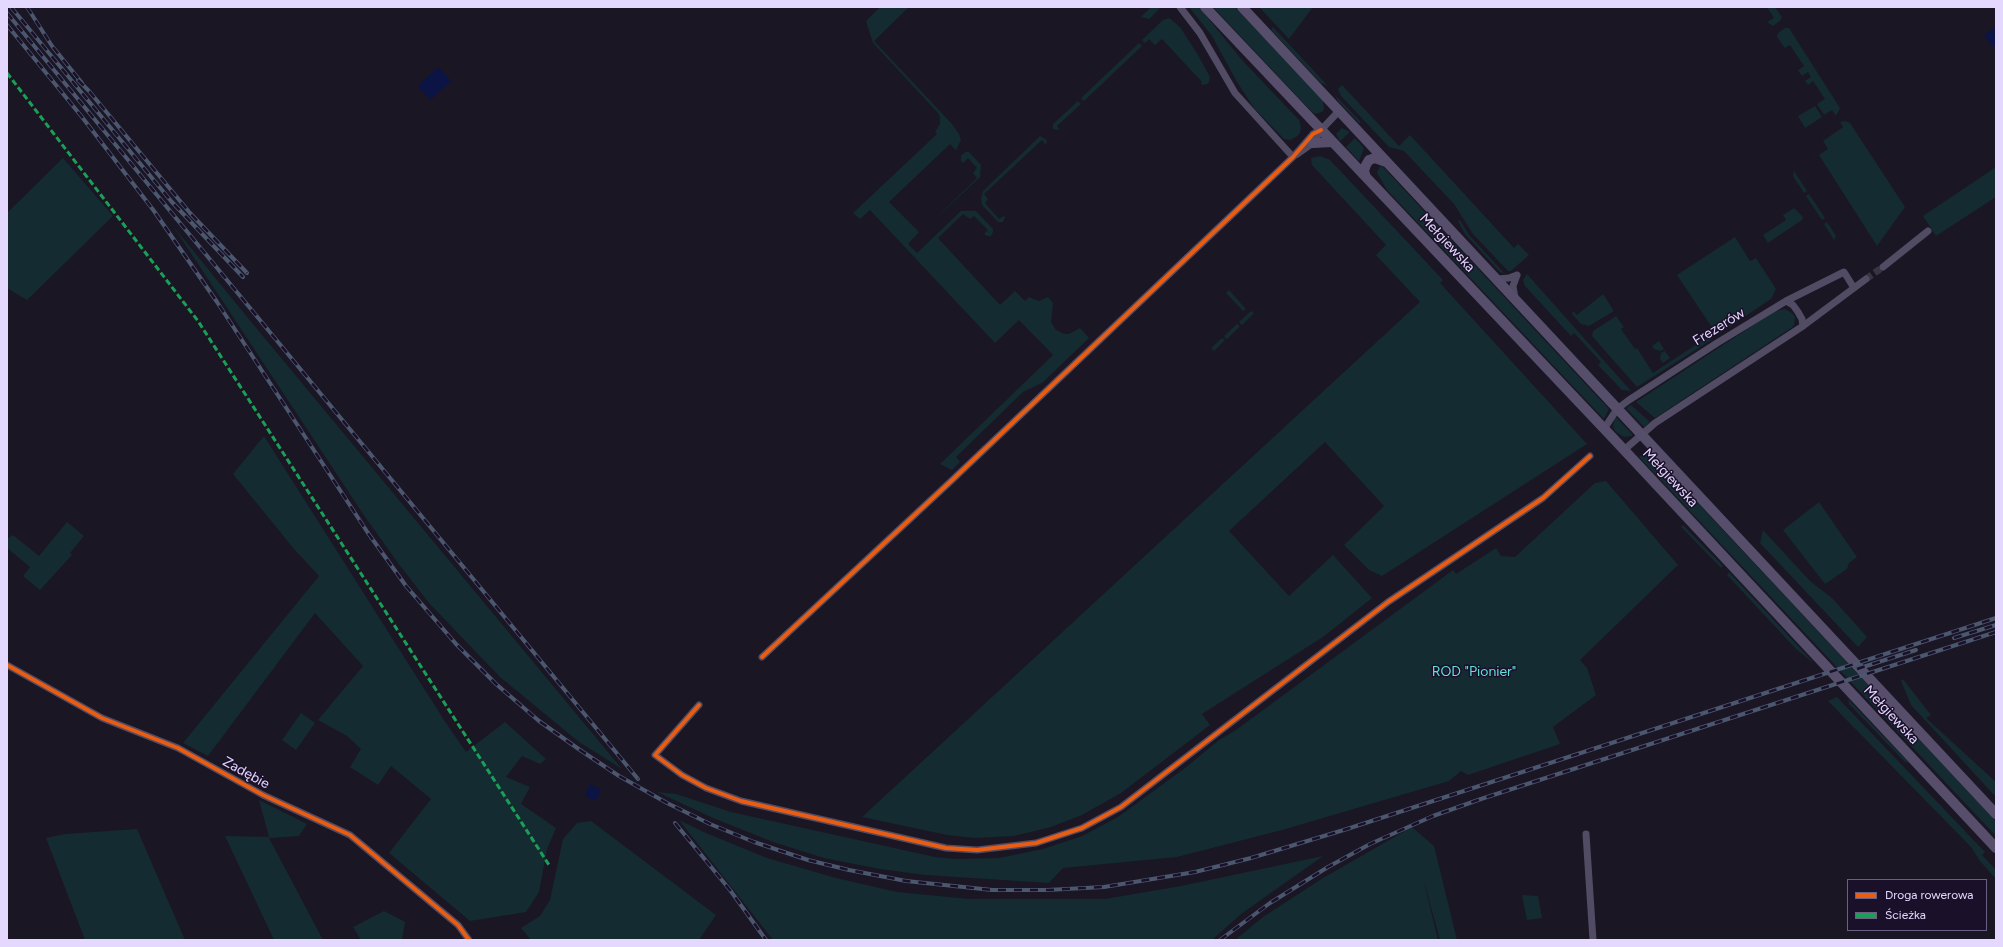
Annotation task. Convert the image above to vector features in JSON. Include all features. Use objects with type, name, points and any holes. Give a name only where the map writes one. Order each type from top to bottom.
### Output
[{"type":"main road","name":"Mełgiewska","points":[[1206,7],[1624,450],[1996,848]]},
{"type":"main road","name":"Mełgiewska","points":[[1242,7],[1498,279],[1617,409],[1996,814]]},
{"type":"main road","points":[[1313,143],[1332,142]]},
{"type":"main road","points":[[1366,177],[1366,165],[1370,160],[1375,158],[1388,163]]},
{"type":"street","points":[[1180,7],[1200,33],[1235,93],[1293,157]]},
{"type":"street","points":[[1293,157],[1313,143],[1321,130],[1339,111]]},
{"type":"street","points":[[762,657],[1293,157],[1313,134],[1321,130]]},
{"type":"street","points":[[1882,267],[1928,231]]},
{"type":"street","name":"Frezerów","points":[[1604,429],[1617,409],[1717,343],[1786,301],[1844,272],[1854,288]]},
{"type":"street","points":[[1498,279],[1509,278],[1517,275],[1513,286],[1515,298]]},
{"type":"street","points":[[1624,450],[1663,418],[1803,326],[1866,279]]},
{"type":"street","points":[[1786,301],[1793,305],[1798,312],[1802,319],[1803,326]]},
{"type":"street","points":[[699,705],[655,755],[682,775],[706,788],[740,801],[946,848],[977,850],[1036,843],[1082,828],[1121,807],[1388,602],[1543,498],[1590,456]]},
{"type":"street","name":"Zadębie","points":[[7,665],[102,718],[178,748],[263,795],[350,835],[458,925],[469,940]]},
{"type":"street","points":[[1586,834],[1593,940]]},
{"type":"green space","points":[[880,7],[909,7],[874,41],[952,124],[961,140],[956,150],[950,144],[889,202],[919,232],[908,244],[917,253],[961,211],[976,211],[993,229],[991,236],[984,234],[988,230],[974,216],[970,219],[963,214],[938,238],[1000,305],[1015,291],[1025,301],[1029,297],[1039,301],[1048,297],[1053,303],[1051,322],[1056,330],[1064,334],[1069,334],[1080,328],[1089,338],[1042,383],[1023,392],[956,457],[960,462],[952,470],[940,464],[1053,355],[1019,320],[995,343],[870,210],[860,219],[853,213],[937,134],[935,132],[940,124],[940,117],[938,113],[873,43],[866,21]]},
{"type":"green space","points":[[1151,7],[1160,8],[1149,19],[1141,17]]},
{"type":"green space","points":[[1189,7],[1199,7],[1242,60],[1299,120],[1301,127],[1300,133],[1296,137],[1290,140],[1284,139],[1254,108],[1237,82],[1212,36]]},
{"type":"green space","points":[[1213,7],[1235,7],[1323,100],[1324,109],[1322,112],[1315,114],[1312,112]]},
{"type":"green space","points":[[1259,7],[1313,7],[1289,39]]},
{"type":"green space","points":[[1767,7],[1775,7],[1782,17],[1780,21],[1773,26],[1767,22],[1774,18]]},
{"type":"green space","points":[[1169,18],[1180,27],[1198,55],[1210,77],[1207,84],[1202,85],[1202,82],[1162,39],[1155,45],[1149,39],[1145,43],[1142,40],[1163,20]]},
{"type":"green space","points":[[1273,27],[1328,86],[1321,83],[1271,30]]},
{"type":"green space","points":[[1785,28],[1789,28],[1840,108],[1836,116],[1832,110],[1824,115],[1817,104],[1825,99],[1813,81],[1808,85],[1805,81],[1811,77],[1808,72],[1802,76],[1798,70],[1804,66],[1790,45],[1785,48],[1777,37],[1778,33]]},
{"type":"green space","points":[[1139,43],[1142,46],[1084,101],[1081,98]]},
{"type":"green space","points":[[1342,85],[1399,146],[1410,135],[1514,248],[1518,244],[1529,255],[1511,271],[1508,271],[1473,234],[1454,204],[1404,151],[1389,147],[1341,96],[1338,89]]},
{"type":"green space","points":[[1335,95],[1361,122],[1359,123],[1338,101]]},
{"type":"green space","points":[[1078,101],[1081,104],[1057,126],[1060,130],[1053,129],[1053,124]]},
{"type":"green space","points":[[1815,106],[1822,117],[1805,128],[1798,116]]},
{"type":"green space","points":[[1845,121],[1850,123],[1905,207],[1877,246],[1819,155],[1828,149],[1823,141],[1843,127],[1840,122]]},
{"type":"green space","points":[[1342,128],[1350,132],[1340,141],[1336,134]]},
{"type":"green space","points":[[1040,136],[1047,140],[1046,145],[1042,140],[984,194],[988,199],[985,203],[999,219],[1004,216],[1005,217],[1003,222],[998,222],[982,205],[981,198],[983,191]]},
{"type":"green space","points":[[1355,138],[1364,148],[1359,161],[1346,147]]},
{"type":"green space","points":[[969,152],[981,165],[980,177],[928,226],[977,178],[973,173],[977,168],[968,158],[963,163],[961,161],[961,155]]},
{"type":"green space","points":[[1320,156],[1330,160],[1443,280],[1440,283],[1587,444],[1382,576],[1369,570],[1344,545],[1384,506],[1325,442],[1229,531],[1289,596],[1333,555],[1372,598],[1323,637],[1202,714],[1210,725],[1121,793],[1082,815],[1051,827],[1014,836],[976,838],[947,835],[862,817],[1420,302],[1376,255],[1386,245],[1312,165],[1311,158]]},
{"type":"green space","points":[[63,158],[113,216],[27,300],[7,288],[7,213]]},
{"type":"green space","points":[[1380,166],[1384,168],[1609,409],[1604,419],[1387,190],[1377,173]]},
{"type":"green space","points":[[1996,167],[1996,197],[1936,236],[1923,216]]},
{"type":"green space","points":[[1794,171],[1807,191],[1804,193],[1793,176]]},
{"type":"green space","points":[[1809,194],[1825,218],[1822,220],[1806,196]]},
{"type":"green space","points":[[1794,208],[1803,217],[1802,220],[1768,243],[1763,235],[1786,220],[1783,215]]},
{"type":"green space","points":[[1460,220],[1469,235],[1505,274],[1500,272],[1465,234],[1458,221]]},
{"type":"green space","points":[[1827,222],[1836,236],[1834,240],[1824,224]]},
{"type":"green space","points":[[173,226],[622,769],[579,742],[500,677],[429,603],[363,514]]},
{"type":"green space","points":[[1735,237],[1750,261],[1756,258],[1776,289],[1771,299],[1717,335],[1677,275]]},
{"type":"green space","points":[[1527,274],[1631,391],[1622,390],[1598,365],[1601,362],[1574,333],[1571,336],[1525,286],[1523,280]]},
{"type":"green space","points":[[1229,290],[1246,309],[1243,311],[1226,293]]},
{"type":"green space","points":[[1603,294],[1614,311],[1589,326],[1581,324],[1572,314],[1573,311],[1577,315]]},
{"type":"green space","points":[[1785,309],[1792,313],[1795,317],[1794,325],[1791,328],[1655,418],[1636,402],[1775,311]]},
{"type":"green space","points":[[1251,311],[1254,313],[1242,325],[1239,322]]},
{"type":"green space","points":[[1616,316],[1624,327],[1621,329],[1635,349],[1637,348],[1653,373],[1706,338],[1704,334],[1705,332],[1711,340],[1637,387],[1592,336],[1593,331]]},
{"type":"green space","points":[[1237,324],[1240,326],[1227,339],[1224,336]]},
{"type":"green space","points":[[1222,338],[1225,340],[1214,351],[1211,348]]},
{"type":"green space","points":[[1659,341],[1664,349],[1660,351],[1654,349],[1652,346]]},
{"type":"green space","points":[[1665,351],[1670,358],[1663,363],[1660,359],[1661,353]]},
{"type":"green space","points":[[1631,405],[1650,422],[1644,427],[1626,408]]},
{"type":"green space","points":[[1616,417],[1632,434],[1632,436],[1624,437],[1616,432],[1613,427],[1614,419]]},
{"type":"green space","points":[[264,436],[444,720],[466,752],[505,722],[546,759],[540,764],[522,756],[506,777],[530,787],[521,804],[556,828],[547,849],[539,892],[526,912],[470,921],[389,853],[431,799],[391,766],[378,785],[350,767],[361,749],[347,736],[318,720],[363,666],[315,613],[208,756],[183,743],[319,576],[294,549],[233,474]]},
{"type":"green space","points":[[1648,450],[1996,821],[1996,836],[1639,457]]},
{"type":"green space","name":"ROD \"Pionier\"","points":[[1606,481],[1678,565],[1580,660],[1587,668],[1596,695],[1553,727],[1560,744],[1468,775],[1461,771],[1449,781],[1282,830],[1177,857],[1063,868],[1049,883],[925,875],[880,869],[824,858],[773,842],[713,818],[657,792],[676,794],[731,812],[935,857],[956,859],[999,858],[1043,849],[1082,836],[1118,817],[1185,768],[1219,740],[1236,730],[1453,570],[1456,574],[1496,548],[1501,556],[1515,557],[1595,483]]},
{"type":"green space","points":[[1819,502],[1857,557],[1849,563],[1847,569],[1825,584],[1783,530]]},
{"type":"green space","points":[[67,522],[84,536],[70,553],[72,555],[40,590],[23,576],[30,567],[7,548],[7,539],[13,535],[39,556]]},
{"type":"green space","points":[[1683,525],[1723,566],[1721,568],[1681,527]]},
{"type":"green space","points":[[1763,530],[1811,582],[1832,598],[1867,637],[1858,647],[1760,543]]},
{"type":"green space","points":[[1729,572],[1812,662],[1796,649],[1727,575]]},
{"type":"green space","points":[[1903,679],[1931,715],[1926,718],[1996,782],[1996,797],[1911,705],[1901,681]]},
{"type":"green space","points":[[1837,697],[1985,852],[1982,855],[1996,870],[1996,879],[1980,861],[1971,847],[1828,701]]},
{"type":"green space","points":[[1848,699],[1909,763],[1905,762],[1849,704]]},
{"type":"green space","points":[[301,713],[315,723],[296,750],[282,740]]},
{"type":"green space","points":[[259,800],[307,824],[299,836],[269,838],[323,940],[274,940],[225,836],[269,837]]},
{"type":"green space","points":[[679,820],[706,833],[767,858],[836,878],[897,892],[969,899],[1105,899],[1181,886],[1323,856],[1241,914],[1212,940],[773,940]]},
{"type":"green space","points":[[591,821],[716,915],[699,940],[531,940],[521,928],[540,916],[550,900],[563,839],[577,823]]},
{"type":"green space","points":[[1412,827],[1434,846],[1457,940],[1440,940],[1423,878],[1438,940],[1235,940],[1263,917],[1323,878]]},
{"type":"green space","points":[[137,829],[185,940],[85,940],[46,838],[65,834]]},
{"type":"green space","points":[[1522,895],[1538,896],[1542,918],[1527,920]]},
{"type":"green space","points":[[384,911],[405,922],[402,940],[361,940],[353,927]]},
{"type":"shaded area","points":[[1996,27],[1996,45],[1992,47],[1984,35]]},
{"type":"shaded area","points":[[438,67],[451,81],[430,100],[418,86]]},
{"type":"shaded area","points":[[590,784],[601,790],[596,801],[585,796]]},
{"type":"tunnel","points":[[1866,279],[1883,267]]},
{"type":"railway","points":[[11,7],[171,201],[243,277]]},
{"type":"railway","points":[[27,7],[52,46],[82,83]]},
{"type":"railway","points":[[7,13],[638,779]]},
{"type":"railway","points":[[7,25],[82,117],[154,211],[217,302],[368,533],[406,586],[456,644],[496,684],[539,721],[619,776],[667,803],[710,824],[754,842],[808,860],[906,881],[992,890],[1047,890],[1104,887],[1195,872],[1251,858],[1347,829],[1996,618]]},
{"type":"railway","points":[[78,80],[89,91],[190,213],[247,273]]},
{"type":"railway","points":[[1954,638],[1996,625]]},
{"type":"railway","points":[[1220,940],[1270,903],[1328,867],[1370,844],[1433,816],[1481,799],[1996,632]]},
{"type":"railway","points":[[1857,669],[1916,650]]},
{"type":"railway","points":[[675,823],[730,890],[766,940]]},
{"type":"marked path","points":[[7,73],[198,321],[549,865]]},
{"type":"cycle path","points":[[762,657],[950,482],[1293,157],[1313,134],[1321,130]]},
{"type":"cycle path","points":[[699,705],[655,755],[682,775],[706,788],[741,801],[946,848],[977,850],[1036,843],[1082,828],[1121,807],[1388,602],[1543,498],[1590,456]]},
{"type":"cycle path","points":[[7,665],[102,718],[178,748],[263,795],[350,835],[458,925],[469,940]]}]
